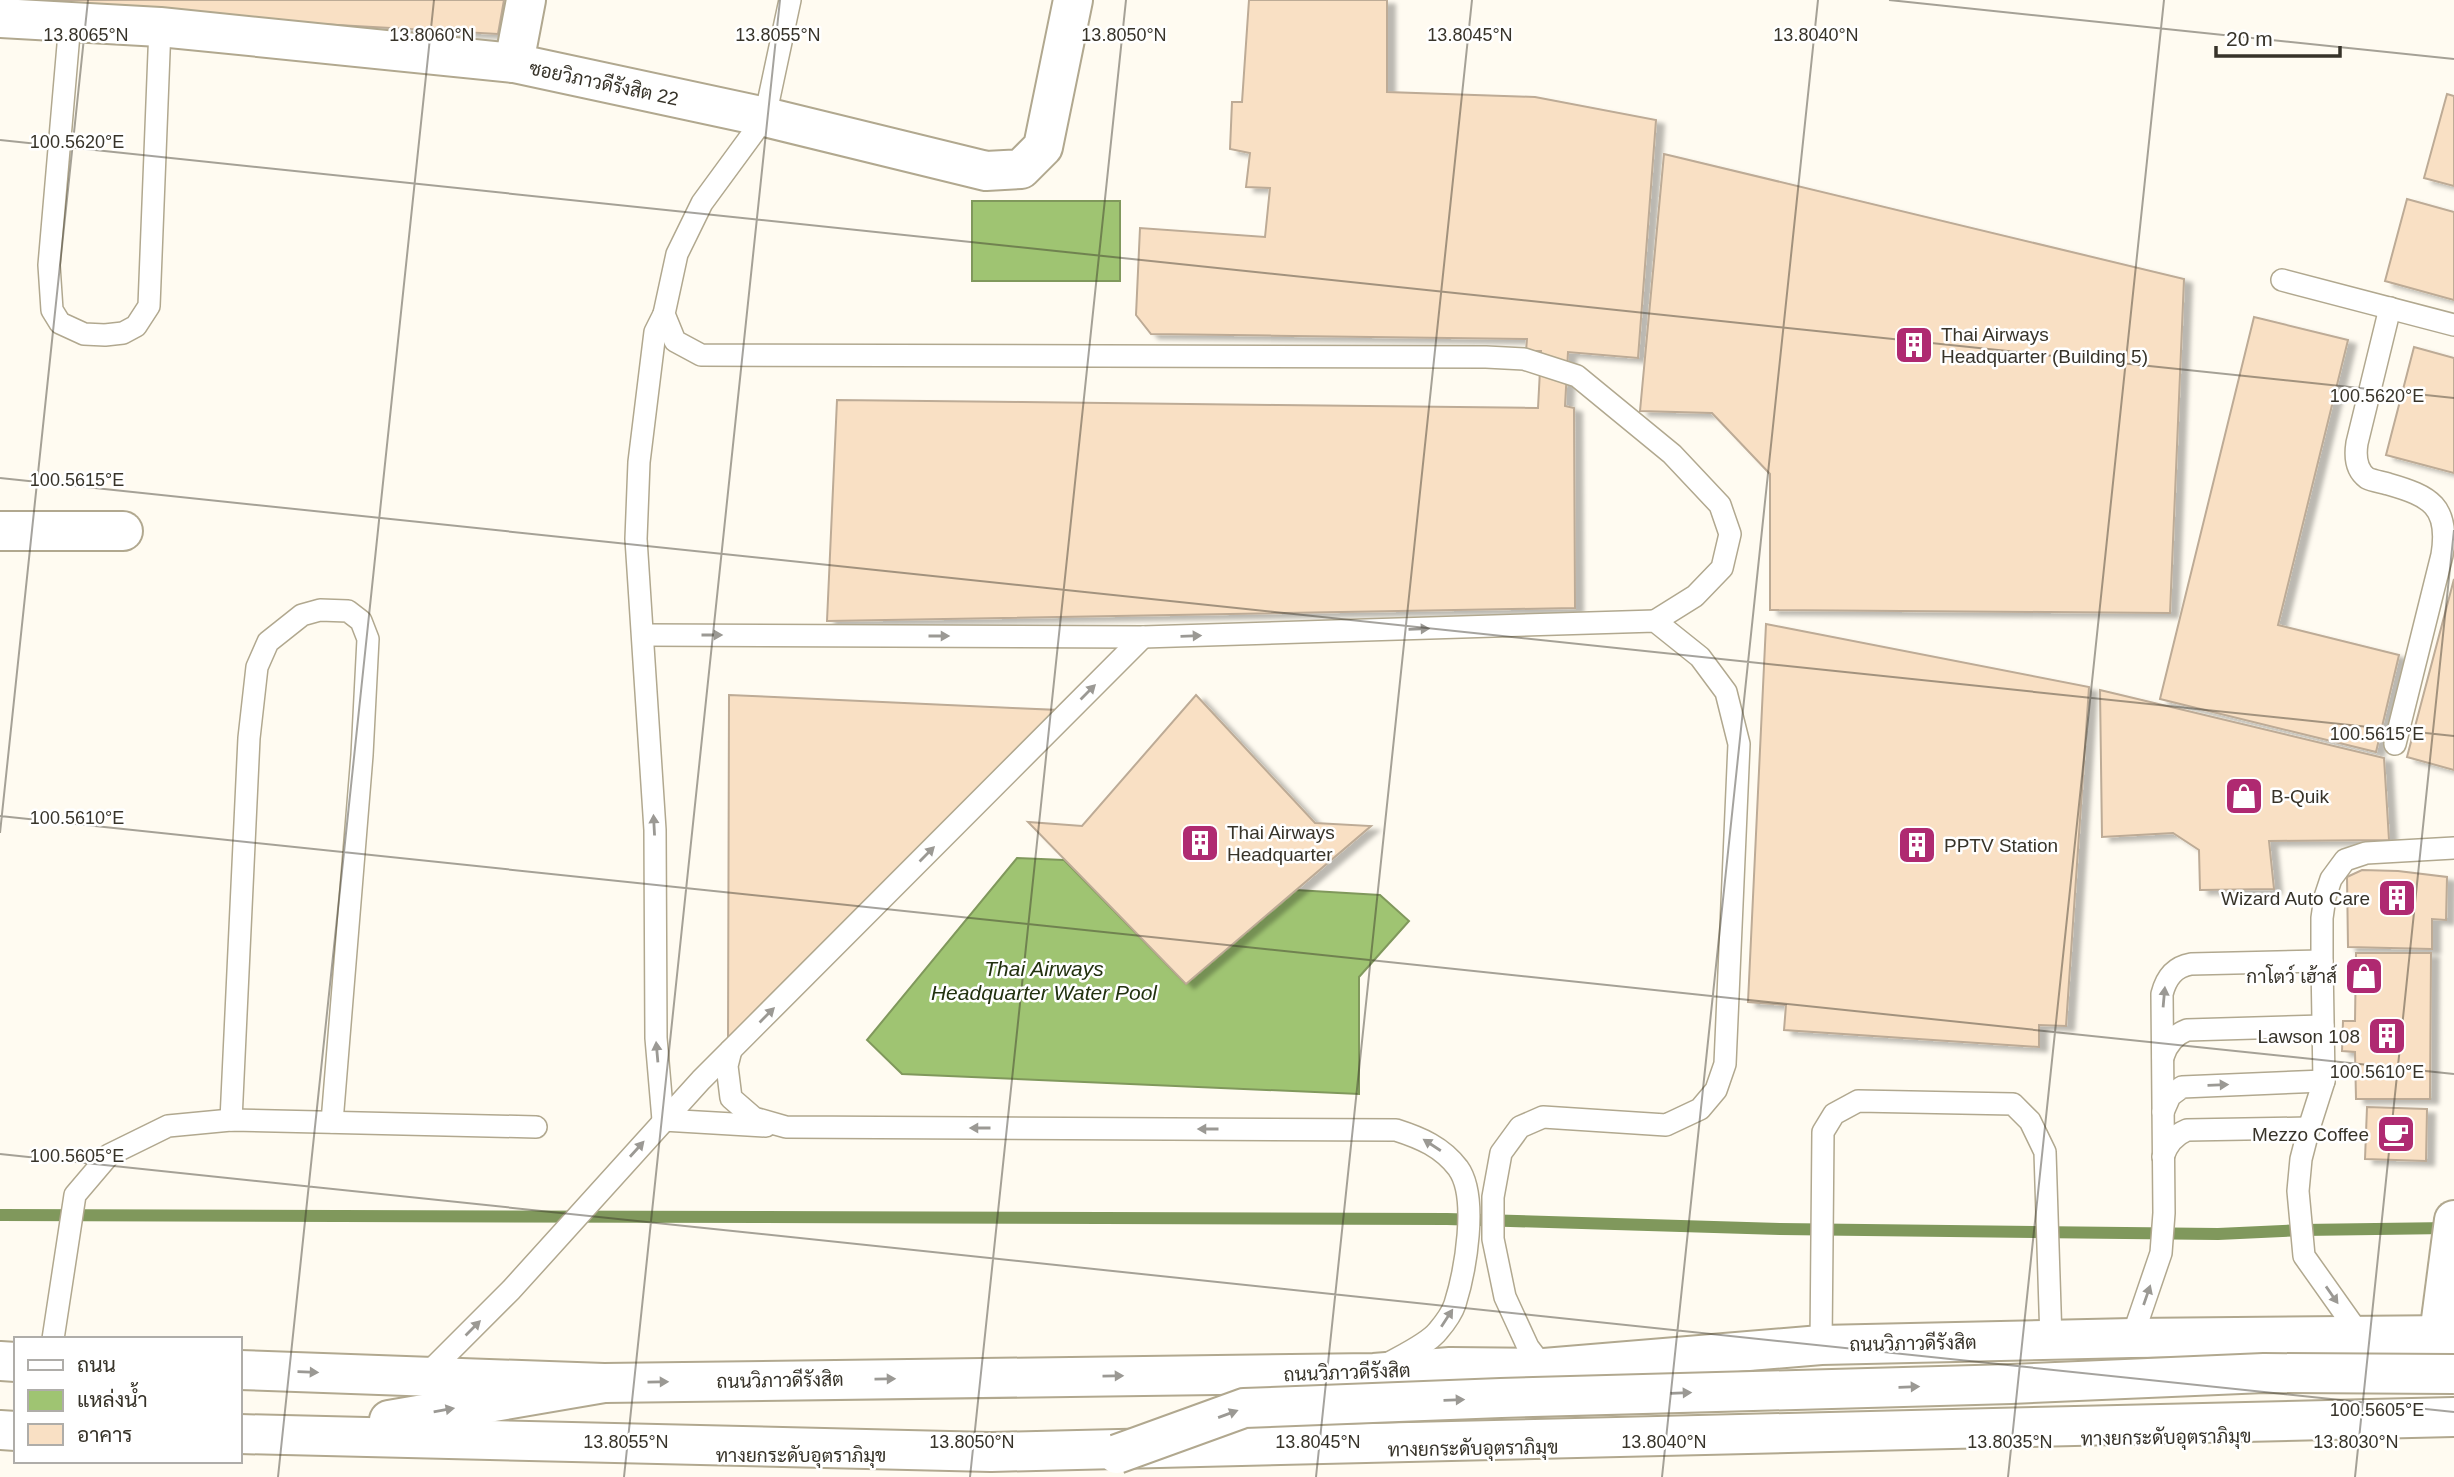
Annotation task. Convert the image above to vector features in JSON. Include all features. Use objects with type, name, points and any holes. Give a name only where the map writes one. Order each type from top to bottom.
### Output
[{"type":"main road","points":[[514,63],[526,0]]},
{"type":"main road","name":"ซอยวิภาวดีรังสิต 22","points":[[0,18],[160,27],[514,63],[765,117],[986,171],[1021,169],[1043,146],[1073,0]]},
{"type":"main road","points":[[0,531],[123,531]]},
{"type":"main road","points":[[2446,1335],[2452,1234]]},
{"type":"main road","name":"ถนนวิภาวดีรังสิต","points":[[242,1370],[604,1383],[1374,1373],[1450,1367],[1544,1368],[1821,1345],[2446,1335]]},
{"type":"main road","points":[[1117,1454],[1244,1408],[2011,1384],[2264,1373],[2454,1374]]},
{"type":"main road","points":[[304,1434],[604,1383]]},
{"type":"main road","points":[[242,1434],[991,1452],[2454,1417]]},
{"type":"main road","name":"ทางยกระดับอุตราภิมุข","points":[[242,1453],[1117,1454],[2454,1433]]},
{"type":"lane","points":[[663,1120],[656,1038],[655,830],[636,539],[639,462],[655,332],[664,314],[677,254],[702,203],[765,117],[790,0]]},
{"type":"lane","points":[[70,22],[49,265],[52,310],[60,323],[84,334],[123,333],[136,326],[149,306],[160,27]]},
{"type":"lane","points":[[2282,280],[2454,325]]},
{"type":"lane","points":[[2390,308],[2357,443],[2357,461],[2359,469],[2368,478],[2416,492],[2427,498],[2441,517],[2445,535],[2395,744]]},
{"type":"lane","points":[[644,635],[1143,637],[1655,621],[1695,596],[1722,568],[1730,534],[1720,505],[1672,454],[1577,376],[1524,359],[701,355],[675,341],[664,314]]},
{"type":"lane","points":[[231,1120],[249,738],[257,667],[268,642],[302,615],[320,610],[348,611],[361,621],[368,639],[362,755],[331,1122]]},
{"type":"lane","points":[[1544,1368],[1528,1347],[1505,1297],[1493,1239],[1493,1197],[1501,1153],[1520,1127],[1542,1117],[1665,1125],[1700,1109],[1716,1090],[1725,1064],[1739,744],[1726,692],[1700,657],[1655,621]]},
{"type":"lane","points":[[425,1377],[511,1290],[663,1120],[1143,637]]},
{"type":"lane","points":[[2360,1335],[2304,1256],[2298,1191],[2301,1159],[2324,1081],[2322,918],[2325,897],[2331,879],[2345,860],[2366,853],[2454,848]]},
{"type":"lane","points":[[2132,1338],[2161,1253],[2164,1213],[2162,994],[2169,977],[2180,967],[2191,964],[2322,961]]},
{"type":"lane","points":[[2163,1057],[2171,1041],[2187,1030],[2323,1026]]},
{"type":"lane","points":[[731,1050],[727,1066],[731,1098],[754,1118],[786,1127]]},
{"type":"lane","points":[[2163,1112],[2170,1096],[2182,1087],[2324,1081]]},
{"type":"lane","points":[[1821,1345],[1823,1132],[1833,1114],[1858,1101],[2013,1104],[2030,1121],[2045,1152],[2051,1340]]},
{"type":"lane","points":[[53,1337],[75,1195],[109,1156],[169,1126],[231,1120],[536,1127]]},
{"type":"lane","points":[[663,1120],[786,1127],[1396,1130],[1418,1137],[1435,1145],[1460,1170],[1468,1199],[1468,1238],[1454,1307],[1437,1334],[1374,1373]]},
{"type":"lane","points":[[2163,1157],[2171,1142],[2188,1130],[2309,1128]]},
{"type":"water","points":[[972,201],[1120,201],[1120,281],[972,281]]},
{"type":"water","name":"Thai Airways Headquarter Water Pool","points":[[1017,858],[1064,860],[1186,984],[1296,890],[1380,895],[1409,921],[1359,977],[1359,1094],[902,1074],[867,1040]]},
{"type":"building","points":[[0,0],[504,0],[498,34],[0,6]]},
{"type":"building","points":[[1249,0],[1387,0],[1387,92],[1535,97],[1656,120],[1638,358],[1568,352],[1565,406],[1574,408],[1575,608],[827,621],[837,400],[1538,408],[1541,351],[1526,351],[1527,339],[1151,334],[1136,315],[1140,228],[1265,237],[1270,188],[1246,187],[1250,153],[1230,149],[1232,102],[1242,102]]},
{"type":"building","points":[[2447,94],[2454,96],[2454,186],[2424,178]]},
{"type":"building","name":"Thai Airways Headquarter (Building 5)","points":[[1664,154],[2184,279],[2170,613],[1770,610],[1770,474],[1712,413],[1640,411]]},
{"type":"building","points":[[2407,199],[2454,212],[2454,300],[2385,281]]},
{"type":"building","points":[[2254,317],[2348,340],[2278,625],[2399,655],[2376,752],[2160,699]]},
{"type":"building","points":[[2414,347],[2454,358],[2454,473],[2386,455]]},
{"type":"building","points":[[2454,579],[2454,770],[2407,757]]},
{"type":"building","name":"PPTV Station","points":[[1766,624],[2089,687],[2066,1026],[2039,1025],[2039,1047],[1784,1030],[1786,1005],[1748,1002]]},
{"type":"building","name":"B-Quik","points":[[2100,690],[2384,758],[2389,840],[2269,841],[2274,889],[2200,890],[2199,850],[2173,833],[2102,837]]},
{"type":"building","points":[[729,695],[1058,710],[728,1042]]},
{"type":"building","name":"Thai Airways Headquarter","points":[[1196,695],[1315,823],[1371,826],[1186,984],[1028,822],[1082,826]]},
{"type":"building","name":"Wizard Auto Care","points":[[2362,870],[2447,877],[2446,920],[2432,919],[2432,949],[2348,947],[2347,877]]},
{"type":"building","name":"Lawson 108","points":[[2356,953],[2431,953],[2430,1099],[2356,1099],[2355,1052],[2342,1051],[2343,1021],[2355,1021]]},
{"type":"building","name":"Mezzo Coffee","points":[[2367,1107],[2427,1109],[2426,1161],[2365,1159]]},
{"type":"waterway","points":[[0,1215],[1447,1219],[1780,1229],[2218,1234],[2449,1228]]},
{"type":"place","name":"Thai Airways Headquarter (Building 5)","points":[[1914,345]]},
{"type":"place","name":"B-Quik","points":[[2244,796]]},
{"type":"place","name":"Thai Airways Headquarter","points":[[1200,843]]},
{"type":"place","name":"PPTV Station","points":[[1917,845]]},
{"type":"place","name":"Wizard Auto Care","points":[[2397,898]]},
{"type":"place","name":"กาโตว์ เฮ้าส์","points":[[2364,976]]},
{"type":"place","name":"Lawson 108","points":[[2387,1036]]},
{"type":"place","name":"Mezzo Coffee","points":[[2396,1134]]}]
